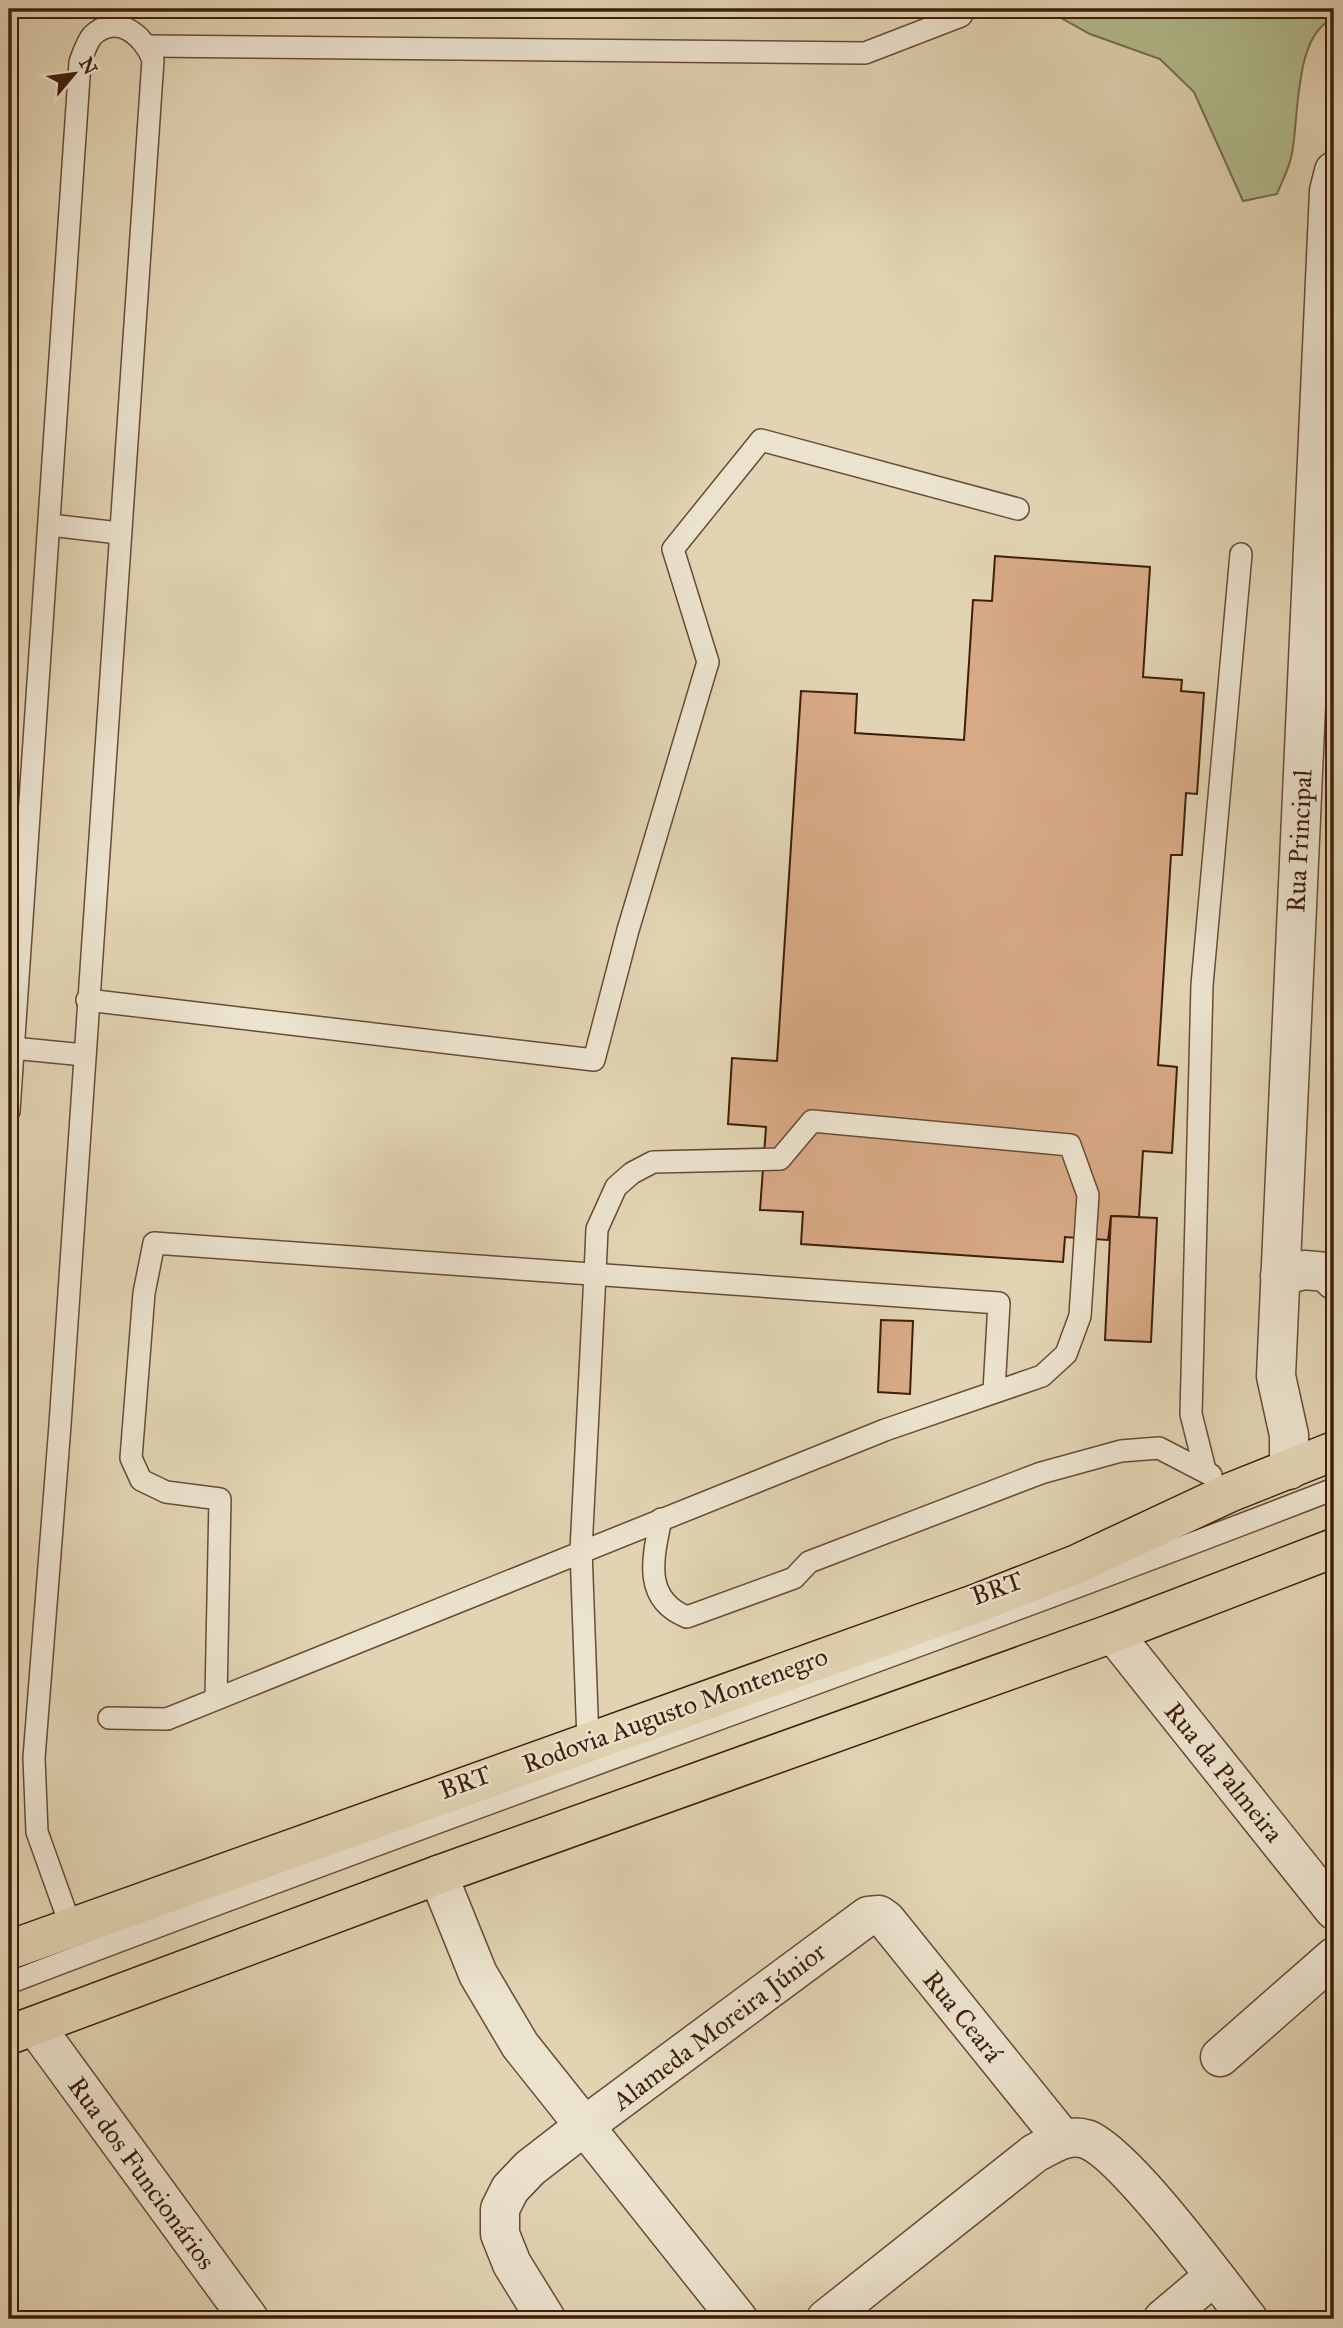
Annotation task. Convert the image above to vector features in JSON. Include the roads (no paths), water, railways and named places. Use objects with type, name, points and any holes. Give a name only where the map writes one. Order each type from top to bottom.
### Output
[{"type":"main road","name":"Rodovia Augusto Montenegro","points":[[9,1950],[1051,1574],[1218,1481],[1289,1470],[1334,1451]]},
{"type":"main road","points":[[22,2031],[438,1875],[1113,1633],[1334,1548]]},
{"type":"street","name":"Rua Principal","points":[[1289,1470],[1289,1435],[1276,1376],[1282,1219],[1323,593],[1329,191],[1334,171]]},
{"type":"street","points":[[1280,1276],[1304,1270],[1327,1272],[1334,1280]]},
{"type":"street","name":"Rua da Palmeira","points":[[1113,1633],[1334,1910]]},
{"type":"street","points":[[438,1875],[478,1974],[520,2045],[738,2319]]},
{"type":"street","name":"Rua Ceará","points":[[856,1925],[868,1916],[879,1915],[886,1920],[1062,2138]]},
{"type":"street","name":"Alameda Moreira Júnior","points":[[546,2319],[513,2264],[499,2234],[500,2209],[510,2189],[530,2168],[583,2127],[856,1925]]},
{"type":"street","points":[[1220,2057],[1334,1957]]},
{"type":"street","name":"Rua dos Funcionários","points":[[22,2031],[249,2319]]},
{"type":"street","points":[[826,2319],[1035,2153],[1062,2138],[1084,2139],[1104,2150],[1129,2173],[1248,2319]]},
{"type":"street","points":[[1163,2319],[1214,2276]]},
{"type":"lane","points":[[148,46],[866,53],[961,16],[965,9]]},
{"type":"lane","points":[[9,1111],[80,62],[92,37],[123,18],[148,46],[153,60],[34,1758],[37,1832],[71,1927]]},
{"type":"lane","points":[[87,1000],[594,1060],[628,930],[708,662],[673,549],[761,440],[1018,509]]},
{"type":"lane","points":[[50,524],[119,533]]},
{"type":"lane","points":[[1218,1481],[1191,1414],[1202,985],[1241,554]]},
{"type":"lane","points":[[13,1048],[84,1055]]},
{"type":"lane","points":[[110,1718],[167,1719],[581,1550],[927,1413],[1042,1376],[1066,1354],[1080,1315],[1088,1195],[1070,1145],[812,1121],[780,1159],[653,1162],[632,1173],[616,1187],[597,1229],[581,1550],[589,1741]]},
{"type":"lane","points":[[216,1698],[220,1499],[166,1492],[141,1480],[131,1458],[144,1293],[153,1244],[999,1303],[994,1391]]},
{"type":"lane","points":[[661,1519],[652,1560],[653,1579],[659,1596],[671,1609],[687,1617],[794,1578],[809,1562],[1041,1473],[1121,1451],[1159,1448],[1218,1481]]},
{"type":"lane","name":"BRT","points":[[9,1983],[1009,1614],[1334,1489]]}]
